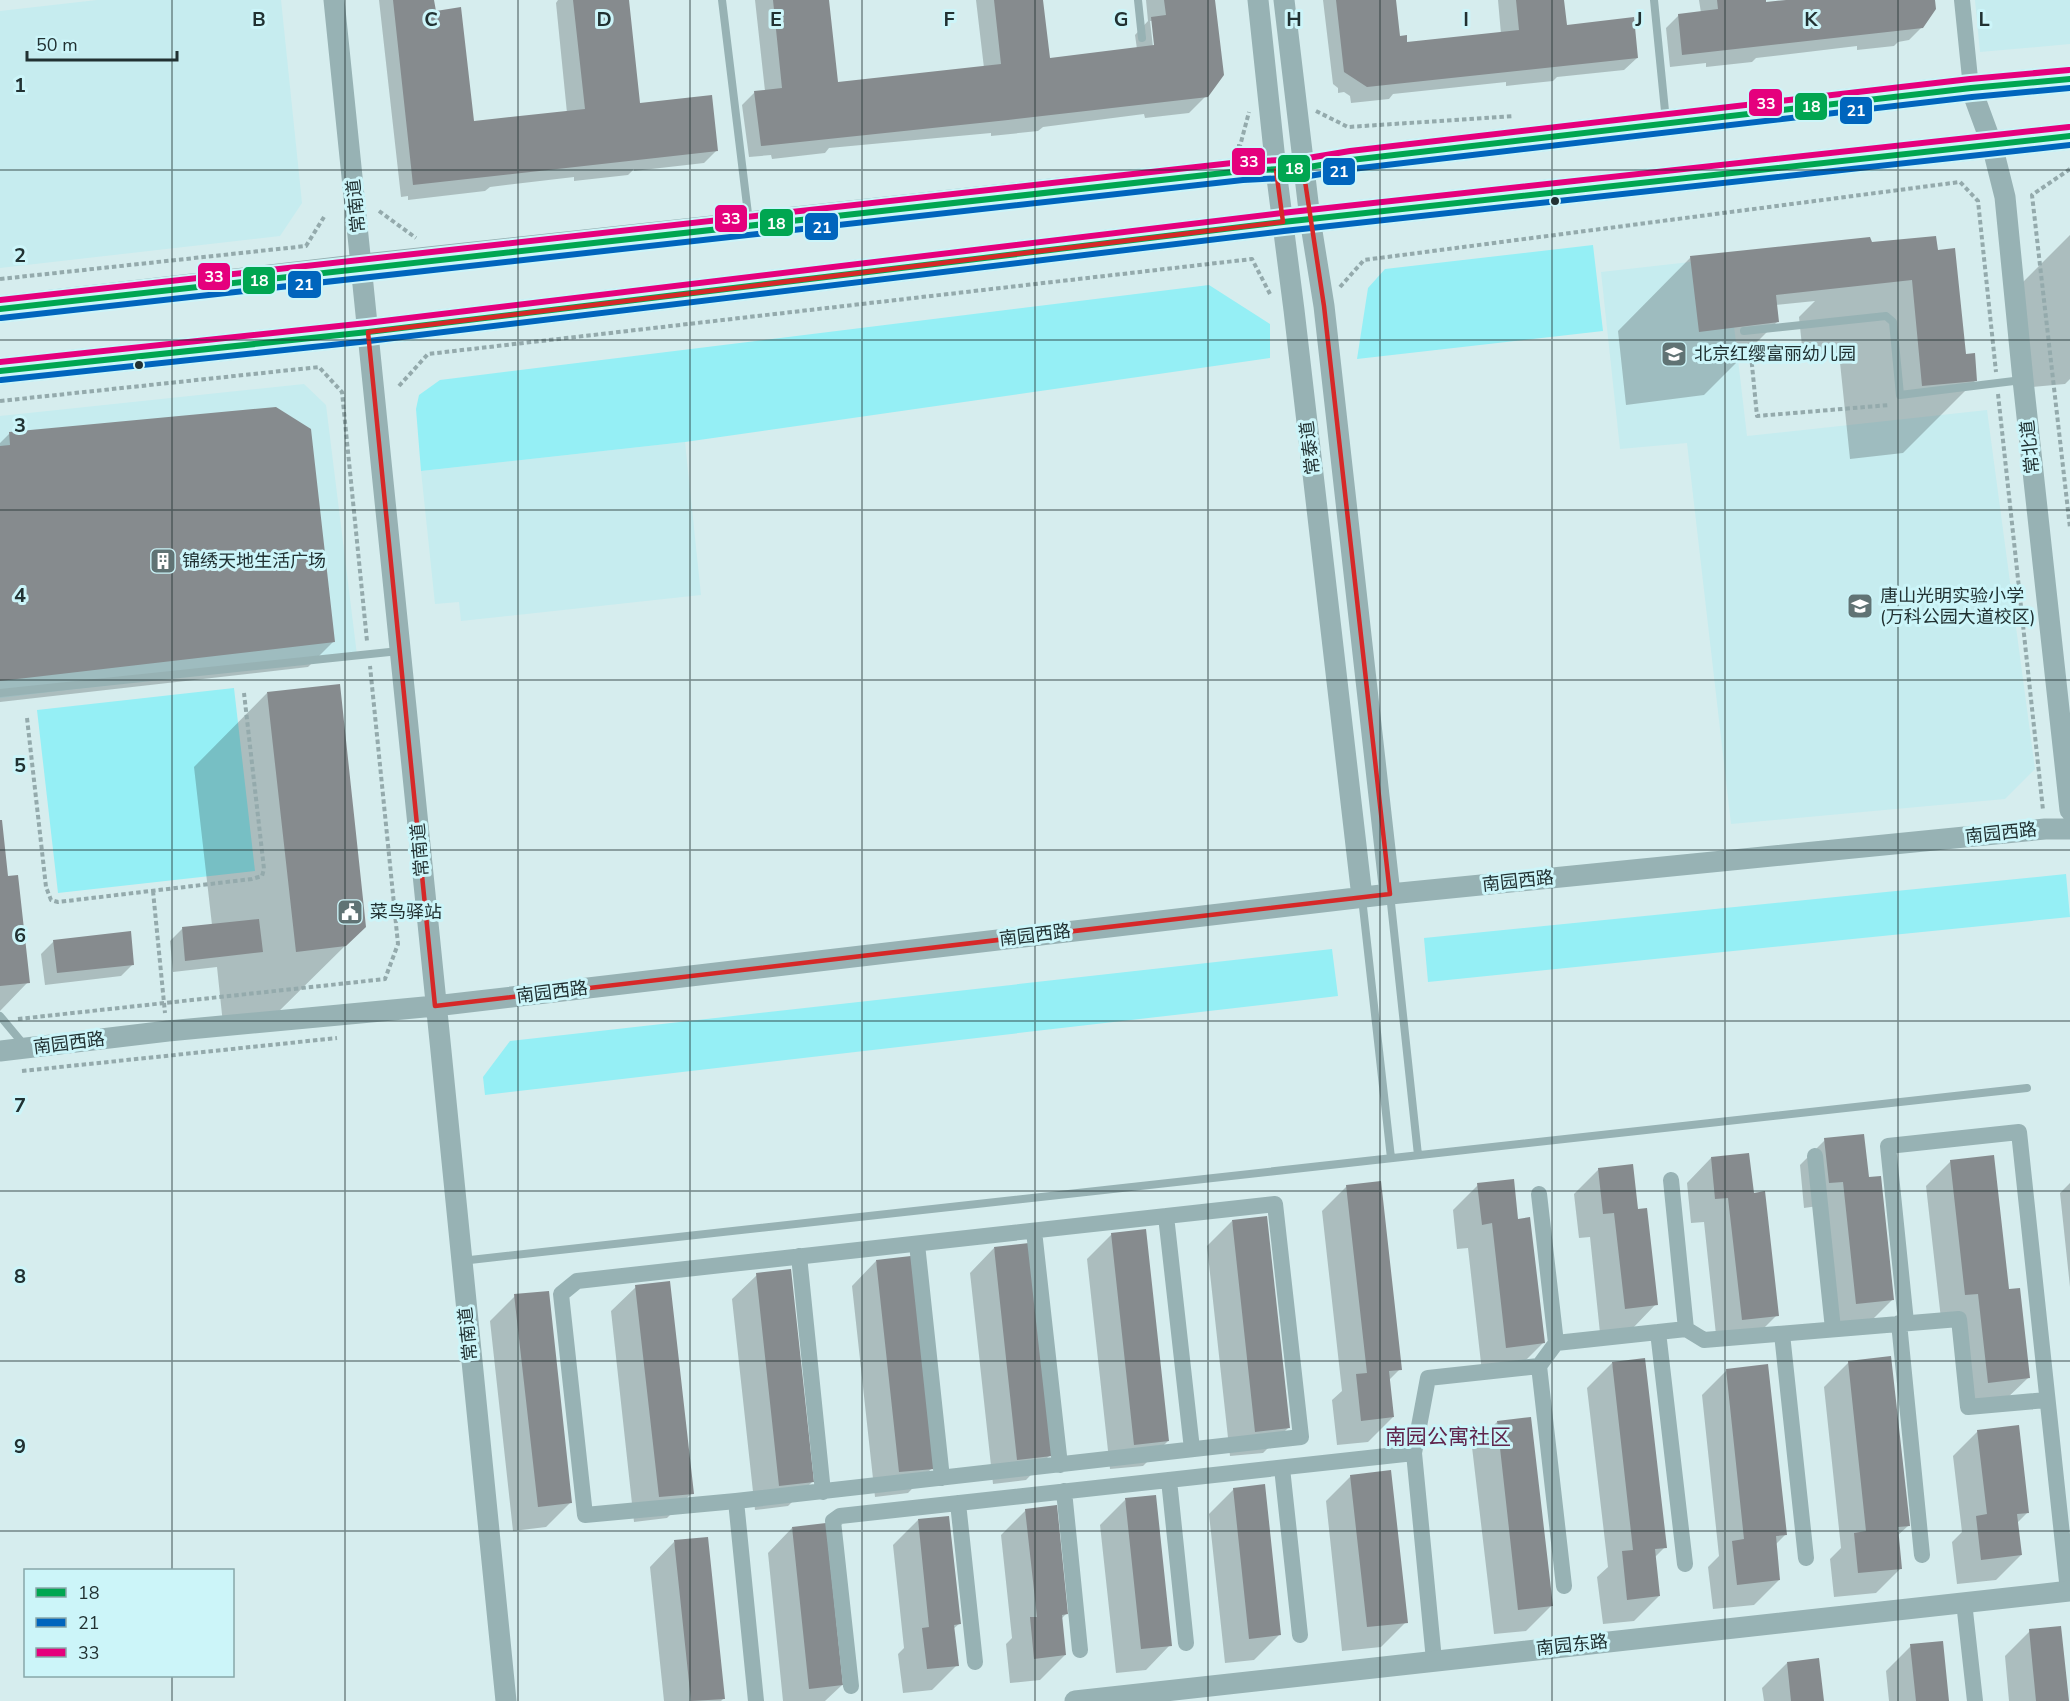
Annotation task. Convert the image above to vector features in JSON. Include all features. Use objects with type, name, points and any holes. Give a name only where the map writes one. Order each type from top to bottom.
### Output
[{"type":"main road","points":[[0,309],[1231,172],[1303,168],[1351,160],[1971,88],[2070,79]]},
{"type":"main road","points":[[0,371],[368,332],[1296,221],[2070,136]]},
{"type":"street","name":"常南道","points":[[334,0],[402,650],[435,1006],[506,1701]]},
{"type":"street","name":"常泰道","points":[[1258,0],[1276,170],[1296,221],[1324,306],[1390,894]]},
{"type":"street","name":"常泰道","points":[[1284,0],[1303,168],[1296,221],[1362,897]]},
{"type":"street","points":[[1962,0],[1971,88]]},
{"type":"street","name":"常北道","points":[[1971,88],[1992,145],[2005,197],[2070,810]]},
{"type":"street","name":"南园西路","points":[[0,1051],[168,1031],[435,1006],[1362,897],[2045,829],[2070,829]]},
{"type":"street","points":[[1922,1555],[1888,1146],[2019,1132],[2069,1591]]},
{"type":"street","points":[[1815,1156],[1833,1329]]},
{"type":"street","points":[[1671,1180],[1686,1329]]},
{"type":"street","points":[[1539,1194],[1556,1343],[1539,1366],[1564,1586]]},
{"type":"street","points":[[1275,1204],[1301,1437],[736,1502],[585,1515],[561,1294],[577,1281],[1166,1216],[1275,1204]]},
{"type":"street","points":[[1166,1216],[1192,1449]]},
{"type":"street","points":[[1034,1231],[1060,1465]]},
{"type":"street","points":[[917,1244],[942,1478]]},
{"type":"street","points":[[799,1256],[823,1492]]},
{"type":"street","points":[[1556,1343],[1686,1329],[1704,1340],[1959,1319],[1968,1407],[2047,1400]]},
{"type":"street","points":[[1658,1332],[1685,1564]]},
{"type":"street","points":[[1782,1334],[1806,1558]]},
{"type":"street","points":[[1434,1660],[1414,1454],[1428,1378],[1539,1366]]},
{"type":"street","points":[[851,1686],[833,1521],[840,1516],[1414,1454]]},
{"type":"street","points":[[1282,1468],[1300,1635]]},
{"type":"street","points":[[1169,1480],[1186,1643]]},
{"type":"street","points":[[1064,1491],[1080,1650]]},
{"type":"street","points":[[736,1502],[756,1701]]},
{"type":"street","points":[[958,1503],[975,1662]]},
{"type":"street","name":"南园东路","points":[[1075,1701],[2069,1591]]},
{"type":"street","points":[[1964,1602],[1975,1701]]},
{"type":"lane","points":[[722,0],[749,225]]},
{"type":"lane","points":[[1138,0],[1142,39]]},
{"type":"lane","points":[[1654,0],[1666,124]]},
{"type":"lane","points":[[1744,331],[1886,316],[1893,322],[1900,395],[1997,385],[2023,380]]},
{"type":"lane","points":[[0,693],[402,650]]},
{"type":"lane","points":[[1390,894],[1418,1155]]},
{"type":"lane","points":[[1362,897],[1391,1158]]},
{"type":"lane","points":[[2,1018],[27,1048]]},
{"type":"lane","points":[[461,1261],[2027,1089]]},
{"type":"path","points":[[1228,147],[1240,146],[1250,109]]},
{"type":"path","points":[[2070,169],[2032,195],[2070,528]]},
{"type":"path","points":[[1324,306],[1364,260],[1960,182],[1978,201],[2045,829]]},
{"type":"path","points":[[379,211],[414,238],[426,237]]},
{"type":"path","points":[[0,279],[306,246],[324,217]]},
{"type":"path","points":[[399,386],[428,354],[1252,259],[1274,300]]},
{"type":"path","points":[[1751,355],[1757,416],[1895,404]]},
{"type":"path","points":[[0,400],[319,367],[342,392],[398,944],[385,980],[164,1004],[2,1018]]},
{"type":"path","points":[[1987,396],[1999,395]]},
{"type":"path","points":[[27,718],[46,887],[51,900],[58,902],[262,876],[264,869],[244,693]]},
{"type":"path","points":[[153,891],[168,1031]]},
{"type":"path","points":[[12,1072],[344,1037]]},
{"type":"highlighted area","points":[[1303,168],[1324,306],[1390,894],[435,1006],[368,332],[1283,222],[1276,170]]},
{"type":"shaded area","points":[[97,0],[281,0],[302,203],[280,236],[0,268],[0,11]]},
{"type":"shaded area","points":[[1975,0],[2070,0],[2070,44],[1980,52]]},
{"type":"shaded area","points":[[1593,245],[1603,331],[1357,359],[1368,288],[1385,269]]},
{"type":"shaded area","name":"唐山光明实验小学 (万科公园大道校区)","points":[[1726,258],[1747,436],[1987,410],[2035,769],[2005,799],[1731,824],[1687,443],[1620,449],[1601,272]]},
{"type":"shaded area","points":[[1209,285],[1270,324],[1270,358],[685,442],[421,471],[416,409],[419,395],[440,380]]},
{"type":"shaded area","name":"锦绣天地生活广场","points":[[304,384],[326,405],[357,655],[0,698],[0,416]]},
{"type":"shaded area","points":[[685,442],[701,595],[461,621],[459,602],[435,604],[421,471]]},
{"type":"shaded area","points":[[234,688],[255,871],[58,893],[37,710]]},
{"type":"shaded area","points":[[2066,874],[2070,917],[1428,982],[1424,938]]},
{"type":"shaded area","points":[[1332,949],[1338,996],[485,1095],[483,1077],[510,1041]]},
{"type":"building","points":[[393,0],[434,0],[436,11],[461,7],[474,121],[585,109],[573,0],[629,0],[640,103],[712,95],[718,151],[413,185]]},
{"type":"building","points":[[773,0],[829,0],[838,82],[1001,64],[994,0],[1043,0],[1050,58],[1154,45],[1151,17],[1166,15],[1164,0],[1215,0],[1224,75],[1208,97],[761,146],[754,91],[782,88]]},
{"type":"building","points":[[1336,0],[1396,0],[1400,36],[1407,35],[1407,42],[1519,30],[1516,0],[1564,0],[1567,25],[1634,17],[1638,58],[1367,87],[1344,72]]},
{"type":"building","points":[[1717,0],[1766,0],[1766,2],[1935,0],[1936,9],[1923,28],[1682,55],[1678,14],[1718,9]]},
{"type":"building","points":[[1936,236],[1938,250],[1955,248],[1966,354],[1975,353],[1977,381],[1922,386],[1912,280],[1776,295],[1779,322],[1699,332],[1690,256],[1870,237],[1872,242]]},
{"type":"building","name":"锦绣天地生活广场","points":[[276,407],[311,429],[335,642],[0,681],[0,446],[10,445],[9,432]]},
{"type":"building","points":[[340,684],[366,927],[346,946],[296,952],[267,692]]},
{"type":"building","points":[[0,820],[2,820],[8,876],[18,875],[30,983],[0,986]]},
{"type":"building","points":[[259,919],[263,952],[185,961],[182,927]]},
{"type":"building","points":[[131,931],[134,965],[57,973],[53,940]]},
{"type":"building","points":[[1864,1134],[1869,1177],[1881,1176],[1894,1300],[1856,1304],[1843,1182],[1829,1183],[1824,1138]]},
{"type":"building","points":[[1749,1153],[1754,1193],[1765,1191],[1779,1316],[1742,1320],[1728,1198],[1715,1199],[1711,1157]]},
{"type":"building","points":[[1994,1155],[2009,1289],[2020,1288],[2030,1378],[1988,1383],[1978,1294],[1965,1295],[1950,1160]]},
{"type":"building","points":[[1633,1164],[1638,1209],[1647,1208],[1658,1305],[1625,1309],[1614,1213],[1603,1214],[1598,1168]]},
{"type":"building","points":[[1514,1179],[1518,1219],[1530,1217],[1545,1343],[1506,1348],[1492,1223],[1482,1225],[1477,1183]]},
{"type":"building","points":[[1381,1181],[1402,1370],[1389,1371],[1394,1417],[1361,1421],[1356,1374],[1367,1373],[1346,1185]]},
{"type":"building","points":[[1267,1216],[1290,1428],[1255,1432],[1232,1220]]},
{"type":"building","points":[[1146,1229],[1169,1441],[1134,1445],[1111,1233]]},
{"type":"building","points":[[1029,1243],[1052,1456],[1017,1460],[994,1247]]},
{"type":"building","points":[[911,1256],[934,1469],[899,1472],[876,1260]]},
{"type":"building","points":[[791,1269],[814,1482],[779,1486],[756,1273]]},
{"type":"building","points":[[670,1281],[694,1494],[659,1497],[635,1285]]},
{"type":"building","points":[[549,1291],[572,1503],[538,1507],[514,1294]]},
{"type":"building","points":[[1891,1356],[1910,1526],[1898,1527],[1902,1569],[1858,1573],[1854,1533],[1866,1531],[1848,1361]]},
{"type":"building","points":[[1645,1358],[1667,1548],[1655,1549],[1660,1596],[1627,1600],[1622,1551],[1633,1550],[1612,1362]]},
{"type":"building","points":[[1768,1364],[1787,1535],[1776,1536],[1780,1580],[1737,1585],[1732,1541],[1744,1539],[1726,1369]]},
{"type":"building","points":[[1531,1417],[1553,1606],[1518,1610],[1497,1421]]},
{"type":"building","points":[[2019,1425],[2029,1513],[2017,1514],[2022,1555],[1981,1560],[1976,1516],[1987,1514],[1977,1430]]},
{"type":"building","points":[[1391,1470],[1408,1623],[1367,1627],[1350,1475]]},
{"type":"building","points":[[1265,1484],[1281,1635],[1249,1639],[1233,1488]]},
{"type":"building","points":[[1156,1495],[1172,1646],[1141,1649],[1125,1498]]},
{"type":"building","points":[[1057,1505],[1068,1614],[1062,1615],[1066,1655],[1034,1659],[1030,1617],[1037,1617],[1025,1509]]},
{"type":"building","points":[[949,1516],[961,1624],[954,1625],[959,1666],[927,1669],[922,1628],[929,1627],[918,1519]]},
{"type":"building","points":[[826,1523],[843,1685],[809,1689],[792,1527]]},
{"type":"building","points":[[708,1537],[725,1699],[691,1701],[674,1540]]},
{"type":"building","points":[[2061,1626],[2069,1701],[2036,1701],[2029,1629]]},
{"type":"building","points":[[1943,1641],[1949,1701],[1916,1701],[1910,1644]]},
{"type":"building","points":[[1819,1658],[1824,1701],[1791,1701],[1787,1662]]},
{"type":"transit line","name":"33","points":[[0,300],[1241,162],[1302,159],[1350,151],[1970,79],[2069,70]]},
{"type":"transit line","name":"18","points":[[0,309],[1242,171],[1303,168],[1351,160],[1971,88],[2070,79]]},
{"type":"transit line","name":"21","points":[[1,318],[1243,180],[1303,177],[1352,169],[1972,97],[2070,88]]},
{"type":"transit line","name":"33","points":[[0,362],[367,323],[1282,213],[2069,127]]},
{"type":"transit line","name":"18","points":[[0,371],[368,332],[1283,222],[2070,136]]},
{"type":"transit line","name":"21","points":[[1,380],[369,341],[1284,231],[2070,145]]},
{"type":"place","name":"北京红缨富丽幼儿园","points":[[1674,354]]},
{"type":"place","name":"锦绣天地生活广场","points":[[163,561]]},
{"type":"place","name":"唐山光明实验小学 (万科公园大道校区)","points":[[1860,606]]},
{"type":"place","name":"菜鸟驿站","points":[[350,912]]},
{"type":"district","name":"南园公寓社区","points":[[1448,1437]]}]
